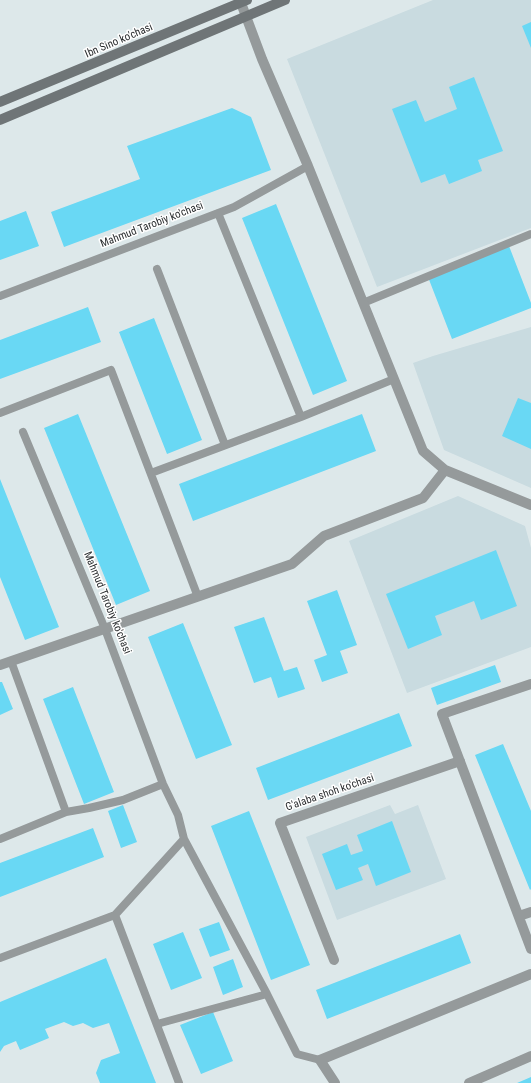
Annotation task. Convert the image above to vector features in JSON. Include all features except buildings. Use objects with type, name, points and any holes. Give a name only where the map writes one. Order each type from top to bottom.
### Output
[{"type":"main road","points":[[0,120],[280,1]]},
{"type":"main road","name":"Ibn Sino ko'chasi","points":[[0,102],[244,2]]},
{"type":"street","points":[[244,2],[246,16],[262,59],[308,166],[423,451],[445,470],[531,505]]},
{"type":"street","points":[[0,665],[292,564],[324,536],[423,498],[445,470]]},
{"type":"street","points":[[531,684],[442,714],[531,949]]},
{"type":"street","name":"G'alaba shoh ko'chasi","points":[[334,960],[280,823],[460,761]]},
{"type":"street","points":[[519,916],[531,912]]},
{"type":"street","points":[[335,1083],[320,1060],[531,974]]},
{"type":"street","points":[[469,1083],[531,1056]]},
{"type":"lane","name":"Mahmud Tarobiy ko'chasi","points":[[0,296],[234,206],[308,166]]},
{"type":"lane","points":[[218,212],[300,417]]},
{"type":"lane","points":[[363,303],[531,235]]},
{"type":"lane","points":[[157,269],[224,445]]},
{"type":"lane","points":[[0,413],[111,370],[198,597]]},
{"type":"lane","points":[[150,473],[300,417],[394,379]]},
{"type":"lane","name":"Mahmud Tarobiy ko'chasi","points":[[23,432],[105,629],[163,784],[178,815],[184,839],[267,994],[297,1054],[320,1060]]},
{"type":"lane","points":[[11,661],[66,812]]},
{"type":"lane","points":[[0,839],[66,812],[123,800],[163,784]]},
{"type":"lane","points":[[0,958],[115,915],[184,839]]},
{"type":"lane","points":[[115,915],[179,1083]]},
{"type":"lane","points":[[157,1024],[267,994]]},
{"type":"shaded area","points":[[433,0],[531,0],[531,228],[377,287],[287,59]]},
{"type":"shaded area","points":[[531,327],[531,488],[444,450],[413,363]]},
{"type":"shaded area","points":[[458,496],[525,526],[531,548],[531,647],[407,693],[349,541]]},
{"type":"shaded area","points":[[390,805],[395,814],[418,805],[446,879],[337,920],[306,837]]}]
